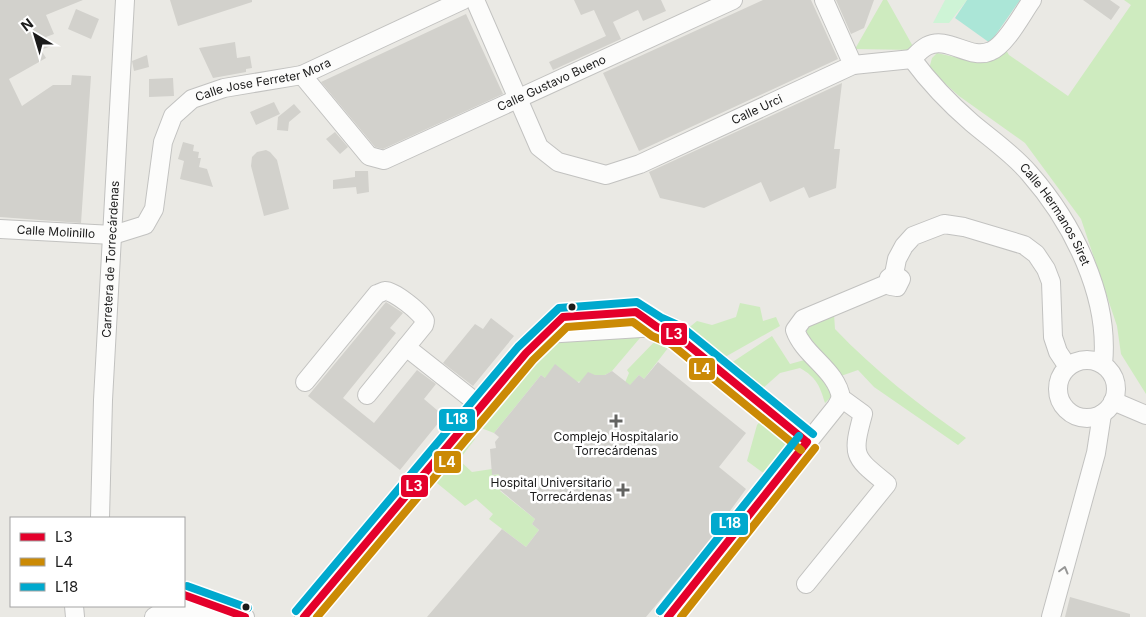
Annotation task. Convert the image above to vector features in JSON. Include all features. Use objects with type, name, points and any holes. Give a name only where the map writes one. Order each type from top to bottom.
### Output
[{"type":"street","name":"Carretera de Torrecárdenas","points":[[100,517],[103,400],[125,0]]},
{"type":"street","name":"Calle Jose Ferreter Mora","points":[[113,235],[145,225],[154,210],[163,142],[173,116],[192,99],[224,88],[302,74],[463,0]]},
{"type":"street","points":[[475,0],[518,98]]},
{"type":"street","name":"Calle Gustavo Bueno","points":[[302,74],[369,156],[384,160],[733,0]]},
{"type":"street","points":[[824,0],[853,65]]},
{"type":"street","points":[[912,59],[926,47],[936,43],[983,54],[992,51],[1000,45],[1032,0]]},
{"type":"street","name":"Calle Urci","points":[[518,98],[539,147],[558,162],[606,174],[640,164],[853,65],[912,59]]},
{"type":"street","name":"Calle Hermanos Siret","points":[[912,59],[946,97],[1029,173],[1067,228],[1082,255],[1101,313],[1104,330],[1102,364]]},
{"type":"street","points":[[668,617],[836,407],[841,398],[840,388],[805,348],[795,330],[803,319],[891,279],[897,259],[904,246],[913,236],[944,224],[964,227],[1024,245],[1036,254],[1046,269],[1051,282],[1053,337],[1058,352],[1068,367]]},
{"type":"street","name":"Calle Molinillo","points":[[0,229],[113,235]]},
{"type":"street","points":[[305,382],[377,294],[384,291],[391,292],[422,314],[425,321],[367,394]]},
{"type":"street","points":[[304,617],[482,407],[563,317],[636,312],[657,327],[676,336],[807,442]]},
{"type":"street","points":[[406,347],[482,407]]},
{"type":"street","points":[[1051,617],[1107,408],[1116,390],[1115,381],[1102,364],[1082,361],[1068,367],[1063,373],[1058,387],[1060,399],[1065,408],[1076,416],[1085,418],[1107,408],[1146,415]]},
{"type":"street","points":[[806,584],[887,484],[858,458],[855,448],[863,414],[841,398]]},
{"type":"street","points":[[185,595],[245,617]]},
{"type":"street","points":[[152,617],[157,614],[182,611],[216,617]]},
{"type":"green space","points":[[883,0],[887,0],[915,50],[855,49]]},
{"type":"green space","points":[[945,0],[967,0],[949,23],[933,23]]},
{"type":"green space","points":[[967,0],[1020,0],[990,43],[955,18]]},
{"type":"green space","points":[[1124,0],[1146,0],[1146,394],[1121,354],[1117,326],[1081,219],[1025,143],[959,96],[929,69],[932,58],[937,53],[972,61],[1006,50],[1009,55],[1068,96],[1131,5]]},
{"type":"green space","points":[[740,303],[760,307],[763,321],[776,317],[780,326],[725,357],[686,330],[697,321],[712,325],[736,317]]},
{"type":"green space","points":[[834,314],[835,329],[866,359],[914,400],[966,438],[958,445],[874,387],[858,370],[841,376],[806,333],[814,323]]},
{"type":"green space","points":[[645,332],[612,371],[604,376],[580,382],[545,378],[541,375],[494,433],[468,423],[545,334]]},
{"type":"green space","points":[[661,335],[695,355],[687,363],[668,348],[644,379],[639,375],[628,388],[624,385],[629,373],[627,370]]},
{"type":"green space","points":[[772,336],[790,364],[808,359],[834,394],[825,403],[817,383],[800,368],[780,373],[761,390],[728,365]]},
{"type":"green space","points":[[765,416],[797,442],[766,475],[747,461],[757,425]]},
{"type":"green space","points":[[469,434],[475,439],[459,460],[472,472],[492,469],[493,475],[499,474],[499,481],[505,485],[500,491],[535,519],[532,524],[539,530],[526,547],[489,519],[493,514],[476,499],[465,506],[432,479]]},
{"type":"building","points":[[0,0],[83,0],[46,15],[54,34],[46,37],[51,46],[41,50],[46,58],[9,79],[22,106],[53,85],[71,85],[72,75],[91,76],[81,223],[0,217]]},
{"type":"building","points":[[170,0],[252,0],[252,2],[178,26]]},
{"type":"building","points":[[574,0],[661,0],[666,11],[643,21],[638,10],[613,22],[621,39],[553,70],[549,62],[606,36],[594,10],[581,15]]},
{"type":"building","points":[[763,0],[811,0],[838,59],[639,151],[603,73]]},
{"type":"building","points":[[836,0],[874,0],[864,28],[851,34]]},
{"type":"building","points":[[1083,0],[1110,0],[1120,7],[1111,20]]},
{"type":"building","points":[[76,9],[99,19],[91,39],[68,29]]},
{"type":"building","points":[[466,14],[503,94],[383,149],[375,147],[321,82]]},
{"type":"building","points":[[235,42],[237,58],[250,56],[252,68],[246,69],[246,72],[213,78],[199,48]]},
{"type":"building","points":[[147,55],[149,67],[134,71],[132,61]]},
{"type":"building","points":[[173,78],[174,96],[149,97],[149,79]]},
{"type":"building","points":[[842,83],[834,149],[840,149],[836,188],[809,198],[804,187],[770,202],[761,182],[704,208],[660,198],[649,172]]},
{"type":"building","points":[[274,102],[280,114],[256,125],[250,112]]},
{"type":"building","points":[[294,104],[301,112],[289,122],[288,131],[277,130],[278,117]]},
{"type":"building","points":[[335,132],[348,147],[340,154],[326,139]]},
{"type":"building","points":[[183,142],[194,145],[193,151],[199,152],[198,158],[201,158],[199,167],[207,169],[213,187],[180,179],[184,161],[178,159]]},
{"type":"building","points":[[266,150],[277,160],[289,209],[264,216],[251,166],[252,157],[257,152]]},
{"type":"building","points":[[355,171],[368,171],[369,192],[357,194],[356,187],[333,189],[333,180],[355,177]]},
{"type":"building","points":[[386,302],[403,313],[390,328],[396,333],[343,398],[374,423],[417,370],[436,384],[424,399],[444,416],[400,470],[308,396]]},
{"type":"building","points":[[491,318],[514,336],[473,386],[443,363],[475,324],[483,329]]},
{"type":"building","name":"Hospital Universitario Torrecárdenas","points":[[658,362],[746,433],[719,467],[746,489],[727,515],[732,519],[716,540],[712,538],[646,617],[427,617],[502,529],[526,547],[539,530],[532,524],[535,519],[500,490],[505,485],[499,481],[499,474],[492,475],[490,449],[496,448],[495,442],[499,437],[494,433],[541,375],[545,378],[555,364],[579,383],[588,372],[595,375],[605,375],[612,371],[630,385],[639,375],[644,379]]},
{"type":"building","points":[[1070,597],[1130,614],[1130,617],[1065,617]]},
{"type":"transit line","name":"L18","points":[[296,611],[518,347],[559,308],[637,302],[662,318],[682,327],[813,434]]},
{"type":"transit line","name":"L3","points":[[304,617],[526,353],[563,317],[636,312],[657,327],[676,335],[807,442]]},
{"type":"transit line","name":"L4","points":[[317,617],[533,360],[567,327],[633,322],[652,336],[671,344],[801,450]]},
{"type":"transit line","name":"L18","points":[[660,611],[799,436]]},
{"type":"transit line","name":"L3","points":[[668,617],[807,442]]},
{"type":"transit line","name":"L4","points":[[681,617],[815,448]]},
{"type":"transit line","name":"L18","points":[[187,586],[248,608]]},
{"type":"transit line","name":"L3","points":[[185,595],[245,617]]},
{"type":"place","name":"Complejo Hospitalario Torrecárdenas","points":[[616,421]]},
{"type":"place","name":"Hospital Universitario Torrecárdenas","points":[[623,490]]}]
